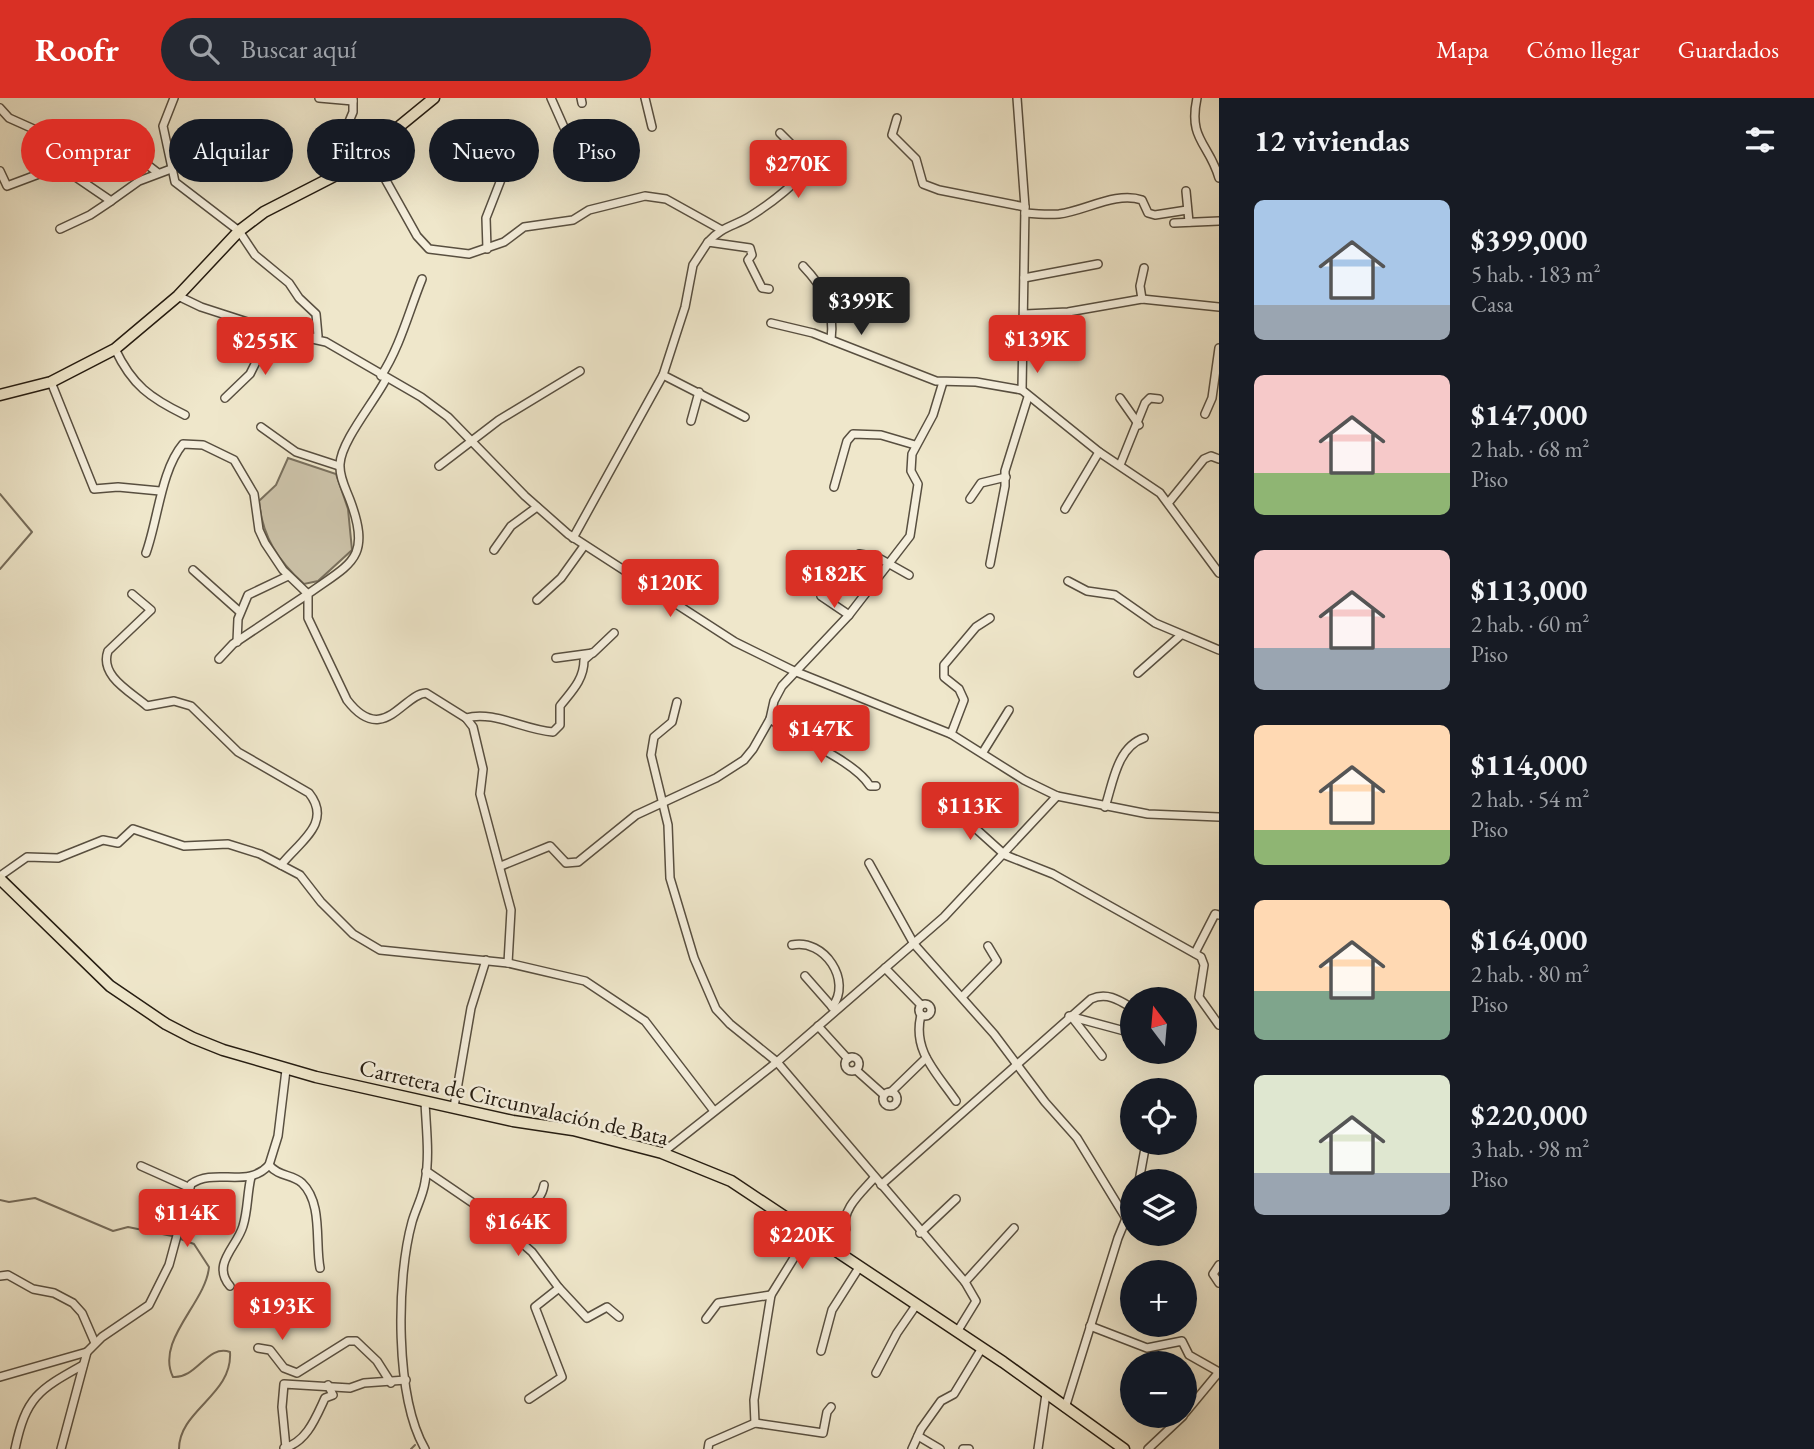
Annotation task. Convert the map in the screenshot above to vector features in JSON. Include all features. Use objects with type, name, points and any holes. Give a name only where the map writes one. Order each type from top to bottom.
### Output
[{"type":"main road","points":[[409,119],[434,98]]},
{"type":"main road","points":[[0,395],[51,382],[115,349],[178,296],[239,231],[264,212],[323,182]]},
{"type":"main road","name":"Carretera de Circunvalación de Bata","points":[[0,877],[87,966],[137,1006],[193,1038],[286,1070],[662,1153],[731,1181],[982,1348],[1124,1449]]},
{"type":"street","points":[[169,155],[163,126],[174,98]]},
{"type":"street","points":[[319,98],[353,99],[350,119]]},
{"type":"street","points":[[551,98],[560,119]]},
{"type":"street","points":[[645,98],[652,127]]},
{"type":"street","points":[[990,564],[1005,471],[1025,393],[1025,210],[1017,98]]},
{"type":"street","points":[[1197,98],[1196,134],[1200,144],[1212,155],[1219,178]]},
{"type":"street","points":[[0,108],[9,118],[21,123]]},
{"type":"street","points":[[897,118],[892,135],[916,159],[923,184],[939,190],[1025,210],[1059,214],[1105,202],[1136,198],[1142,200],[1148,213],[1155,215],[1187,210]]},
{"type":"street","points":[[573,538],[604,476],[663,375],[685,307],[693,265],[720,229],[761,209],[783,194],[805,173],[799,152],[780,133]]},
{"type":"street","points":[[60,229],[90,215],[158,173],[169,170]]},
{"type":"street","points":[[0,171],[7,186],[21,181]]},
{"type":"street","points":[[83,182],[111,201]]},
{"type":"street","points":[[175,182],[239,231],[255,255],[289,283],[299,298],[316,314],[318,336],[312,338]]},
{"type":"street","points":[[387,182],[390,193],[425,246],[469,254],[504,242],[524,227],[573,220],[589,211],[634,197],[666,199],[720,229]]},
{"type":"street","points":[[487,249],[486,218],[500,182]]},
{"type":"street","points":[[1186,191],[1189,222]]},
{"type":"street","points":[[1174,223],[1219,221]]},
{"type":"street","points":[[708,242],[750,248],[752,256],[748,260],[762,288],[769,289]]},
{"type":"street","points":[[1024,278],[1098,264]]},
{"type":"street","points":[[803,266],[822,287],[832,321],[831,340]]},
{"type":"street","points":[[1142,299],[1140,286],[1144,268]]},
{"type":"street","points":[[219,659],[237,642],[352,562],[358,552],[356,522],[339,466],[345,448],[393,357],[422,279]]},
{"type":"street","points":[[178,296],[201,307],[272,330],[326,342],[435,407],[471,439],[537,507],[573,538],[718,632],[794,671],[951,734],[1024,780],[1057,796],[1148,814],[1219,817]]},
{"type":"street","points":[[1025,314],[1068,312],[1142,299],[1219,307]]},
{"type":"street","points":[[771,323],[831,340],[943,382],[976,382],[1025,393],[1063,420],[1099,452],[1169,502],[1219,573]]},
{"type":"street","points":[[225,398],[250,374],[272,330]]},
{"type":"street","points":[[1205,414],[1212,398],[1219,348]]},
{"type":"street","points":[[115,349],[131,379],[154,399],[185,415]]},
{"type":"street","points":[[439,466],[471,439],[580,371]]},
{"type":"street","points":[[663,375],[745,417]]},
{"type":"street","points":[[51,382],[93,488],[160,491]]},
{"type":"street","points":[[501,866],[550,846],[566,863],[578,863],[636,815],[716,778],[744,760],[770,719],[774,701],[794,671],[849,615],[910,536],[918,484],[911,471],[915,445],[933,415],[943,382]]},
{"type":"street","points":[[691,421],[699,392]]},
{"type":"street","points":[[1120,398],[1139,425]]},
{"type":"street","points":[[1120,465],[1148,399],[1159,399]]},
{"type":"street","points":[[261,426],[296,452],[339,466]]},
{"type":"street","points":[[834,487],[847,441],[853,434],[881,435],[915,445]]},
{"type":"street","points":[[146,553],[158,519],[160,491],[183,444],[203,445],[234,460],[254,494],[262,537],[288,576],[308,594],[308,618],[347,700],[358,711],[375,718],[387,717],[395,715],[415,696],[426,693],[466,718],[474,727],[482,758],[480,794],[501,866],[512,919],[508,963]]},
{"type":"street","points":[[1065,509],[1099,452]]},
{"type":"street","points":[[1169,502],[1204,459],[1211,456],[1219,459]]},
{"type":"street","points":[[970,499],[981,483],[1006,477]]},
{"type":"street","points":[[494,550],[511,526],[537,507]]},
{"type":"street","points":[[537,600],[561,578],[584,546]]},
{"type":"street","points":[[859,554],[869,553],[909,575]]},
{"type":"street","points":[[192,570],[240,612]]},
{"type":"street","points":[[237,642],[240,612],[254,590],[288,576]]},
{"type":"street","points":[[835,580],[820,594],[849,615]]},
{"type":"street","points":[[1068,581],[1087,591],[1115,595],[1156,623],[1219,650]]},
{"type":"street","points":[[132,594],[151,610],[108,651],[105,659],[109,674],[147,706],[174,701],[191,706],[238,752],[309,793],[316,802],[319,810],[316,825],[281,865]]},
{"type":"street","points":[[951,734],[964,700],[959,689],[944,677],[944,665],[976,627],[990,618]]},
{"type":"street","points":[[466,718],[481,714],[527,728],[553,732],[560,725],[560,706],[574,692],[584,669],[584,660],[614,633]]},
{"type":"street","points":[[1138,673],[1181,635]]},
{"type":"street","points":[[556,658],[592,653]]},
{"type":"street","points":[[677,702],[675,718],[658,731],[652,748],[670,838],[667,854],[670,878],[701,977],[721,1016],[777,1062],[920,1233],[940,1249],[965,1282],[976,1301],[957,1332]]},
{"type":"street","points":[[983,752],[1009,710]]},
{"type":"street","points":[[770,719],[834,755],[864,777],[870,786],[876,786]]},
{"type":"street","points":[[1105,807],[1122,758],[1131,744],[1144,738]]},
{"type":"street","points":[[662,1153],[777,1062],[834,1009],[914,944],[1005,855],[1057,796]]},
{"type":"street","points":[[954,809],[1005,855],[1054,874],[1195,953],[1204,961],[1199,997],[1219,1025]]},
{"type":"street","points":[[0,877],[27,857],[58,858],[103,840],[118,843],[133,829],[184,846],[228,844],[300,875],[321,902],[353,934],[380,950],[418,956],[508,963],[585,981],[645,1021],[714,1111]]},
{"type":"street","points":[[869,863],[914,944],[962,997],[1077,1138],[1120,1209]]},
{"type":"street","points":[[1195,953],[1215,914],[1219,915]]},
{"type":"street","points":[[792,946],[813,947],[836,970],[840,990],[834,1009]]},
{"type":"street","points":[[962,997],[997,961],[988,946]]},
{"type":"street","points":[[454,1107],[471,1008],[486,960]]},
{"type":"street","points":[[885,968],[921,1005],[917,1039],[926,1058],[956,1101]]},
{"type":"street","points":[[805,976],[834,1009]]},
{"type":"street","points":[[881,1185],[1091,999],[1103,995],[1120,1001]]},
{"type":"street","points":[[1070,1016],[1120,1030]]},
{"type":"street","points":[[1070,1016],[1102,1056]]},
{"type":"street","points":[[818,1026],[848,1059],[847,1068],[856,1070],[887,1093],[926,1058]]},
{"type":"street","points":[[61,1449],[87,1352],[95,1343],[149,1305],[169,1265],[188,1187],[202,1179],[251,1177],[269,1165],[278,1136],[286,1070]]},
{"type":"street","points":[[425,1101],[426,1171],[412,1221],[401,1312],[411,1415],[425,1449]]},
{"type":"street","points":[[269,1165],[279,1175],[299,1181],[305,1188],[317,1226],[316,1249],[320,1268]]},
{"type":"street","points":[[141,1166],[188,1187]]},
{"type":"street","points":[[426,1171],[489,1214],[532,1252],[559,1288],[587,1318],[607,1307],[619,1317]]},
{"type":"street","points":[[230,1286],[223,1275],[224,1263],[243,1228],[251,1177]]},
{"type":"street","points":[[832,1247],[846,1229],[844,1222],[848,1211],[874,1178]]},
{"type":"street","points":[[489,1214],[536,1203],[542,1195],[544,1185]]},
{"type":"street","points":[[920,1233],[956,1199]]},
{"type":"street","points":[[965,1282],[1014,1228]]},
{"type":"street","points":[[755,1423],[754,1400],[771,1294],[810,1232]]},
{"type":"street","points":[[1065,1408],[1120,1240]]},
{"type":"street","points":[[1219,1265],[1213,1274],[1219,1283]]},
{"type":"street","points":[[821,1351],[835,1304],[860,1266]]},
{"type":"street","points":[[0,1276],[8,1275],[33,1289],[54,1293],[74,1303],[82,1313],[95,1343]]},
{"type":"street","points":[[529,1399],[562,1377],[535,1307],[559,1288]]},
{"type":"street","points":[[706,1319],[718,1303],[771,1294]]},
{"type":"street","points":[[876,1373],[897,1333],[917,1304]]},
{"type":"street","points":[[1090,1326],[1147,1348],[1182,1341],[1189,1355],[1219,1372],[1197,1399]]},
{"type":"street","points":[[258,1348],[270,1350],[284,1368],[298,1373],[348,1341],[356,1341],[377,1361],[391,1383]]},
{"type":"street","points":[[912,1449],[941,1401],[954,1394],[982,1348]]},
{"type":"street","points":[[0,1377],[87,1352]]},
{"type":"street","points":[[15,1449],[30,1402],[51,1383],[83,1365]]},
{"type":"street","points":[[284,1448],[282,1386],[289,1382],[350,1388],[364,1383],[406,1380]]},
{"type":"street","points":[[284,1448],[307,1432],[325,1398],[333,1395],[328,1385]]},
{"type":"street","points":[[1038,1449],[1046,1394]]},
{"type":"street","points":[[708,1449],[709,1443],[717,1438],[755,1423],[823,1433],[827,1412],[831,1407]]},
{"type":"street","points":[[1148,1449],[1170,1428]]},
{"type":"street","points":[[918,1436],[940,1449]]},
{"type":"street","points":[[963,1449],[969,1449]]},
{"type":"shaded area","points":[[288,458],[336,474],[348,509],[352,550],[318,581],[304,584],[286,566],[273,547],[264,526],[259,501],[276,485]]},
{"type":"waterway","points":[[0,494],[32,532],[0,569]]},
{"type":"waterway","points":[[0,1200],[9,1202],[35,1198],[113,1231],[128,1227],[172,1236]]},
{"type":"waterway","points":[[178,1238],[194,1244],[209,1267],[200,1294],[176,1335],[171,1349],[169,1363],[173,1377],[189,1373],[215,1353],[230,1352],[229,1367],[223,1380],[187,1423],[181,1435],[179,1449]]},
{"type":"waterway","points":[[411,1449],[415,1445]]}]
